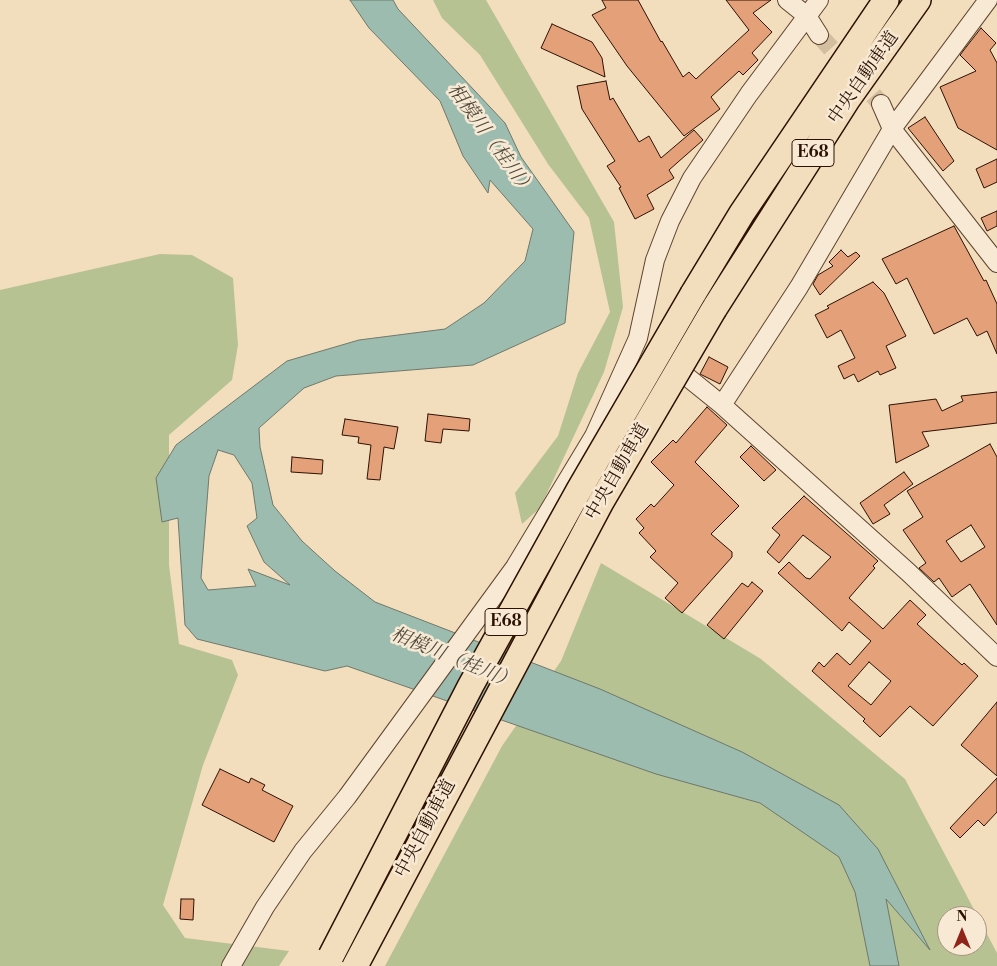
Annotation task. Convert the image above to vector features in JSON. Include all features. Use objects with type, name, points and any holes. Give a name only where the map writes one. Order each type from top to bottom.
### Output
[{"type":"highway","name":"中央自動車道","points":[[329,961],[476,677],[579,490],[742,213],[886,0]]},
{"type":"highway","name":"中央自動車道","points":[[354,966],[600,502],[714,309],[847,100],[918,0]]},
{"type":"street","points":[[787,0],[808,16],[819,35]]},
{"type":"street","points":[[231,966],[265,907],[304,851],[347,797],[515,567],[594,436],[638,338],[655,260],[670,221],[692,178],[749,94],[819,0]]},
{"type":"street","points":[[722,405],[799,287],[892,128],[988,0]]},
{"type":"street","points":[[881,104],[892,128],[997,263]]},
{"type":"street","points":[[638,338],[722,405],[908,572],[997,657]]},
{"type":"green space","points":[[433,0],[486,0],[614,222],[623,307],[604,372],[540,508],[522,524],[515,493],[558,436],[578,373],[610,312],[589,218],[548,164],[480,55],[442,18]]},
{"type":"green space","points":[[160,254],[192,255],[233,278],[238,345],[232,380],[169,435],[169,565],[179,644],[232,660],[238,675],[203,765],[163,905],[185,938],[289,951],[279,966],[0,966],[0,290]]},
{"type":"green space","points":[[601,563],[761,659],[905,779],[972,906],[937,906],[937,956],[987,956],[987,934],[997,953],[997,966],[385,966],[502,746],[561,661]]},
{"type":"water","name":"相模川（桂川）","points":[[350,0],[393,0],[398,9],[505,123],[521,157],[574,232],[565,323],[473,365],[336,376],[304,388],[259,428],[260,447],[273,505],[302,541],[335,571],[375,602],[600,689],[742,752],[839,805],[878,849],[930,950],[886,899],[899,966],[870,966],[855,892],[839,857],[760,803],[656,774],[347,666],[325,671],[197,639],[185,625],[178,518],[162,522],[156,478],[176,445],[287,361],[359,340],[445,329],[484,303],[525,261],[533,229],[490,180],[488,193],[463,156],[440,101],[369,28]],"holes":[[[218,450],[234,455],[252,483],[257,518],[247,526],[264,562],[290,585],[248,569],[256,586],[208,590],[201,578],[209,476]]]},
{"type":"building","points":[[602,0],[638,0],[683,77],[689,72],[696,79],[749,30],[726,0],[771,0],[753,13],[772,32],[752,53],[758,60],[743,75],[739,71],[711,97],[720,109],[684,136],[627,66],[592,15],[606,8]]},
{"type":"building","points":[[552,24],[592,42],[602,58],[605,77],[541,48]]},
{"type":"building","points":[[981,28],[996,43],[990,50],[997,63],[997,150],[958,128],[940,87],[976,71],[960,55]]},
{"type":"building","points":[[606,81],[610,100],[613,98],[639,142],[649,136],[661,158],[694,130],[703,140],[669,170],[674,178],[647,195],[654,209],[635,219],[619,188],[621,187],[607,166],[615,161],[582,109],[577,86]]},
{"type":"building","points":[[925,117],[954,161],[943,171],[908,128]]},
{"type":"building","points":[[997,159],[997,182],[984,188],[976,169]]},
{"type":"building","points":[[997,211],[997,226],[987,231],[981,218]]},
{"type":"building","points":[[954,226],[984,281],[986,280],[997,304],[997,354],[987,331],[977,336],[967,318],[934,334],[907,278],[896,284],[882,259]]},
{"type":"building","points":[[841,250],[848,257],[856,252],[860,256],[820,295],[813,284],[818,275],[833,266],[829,262]]},
{"type":"building","points":[[873,282],[884,293],[906,336],[886,346],[896,368],[880,375],[878,371],[858,382],[854,374],[844,379],[838,366],[855,358],[841,330],[827,338],[815,315],[829,308],[827,306]]},
{"type":"building","points":[[709,357],[728,367],[720,384],[700,374]]},
{"type":"building","points":[[997,392],[997,423],[922,432],[929,446],[896,463],[889,405],[936,399],[942,411],[963,401],[961,396]]},
{"type":"building","points":[[707,407],[727,425],[695,462],[739,506],[711,534],[732,552],[732,557],[682,613],[665,598],[678,583],[650,557],[656,551],[639,533],[644,528],[636,519],[651,504],[654,507],[674,485],[651,462],[673,440],[676,443]]},
{"type":"building","points":[[428,414],[470,419],[469,431],[443,429],[441,443],[425,441]]},
{"type":"building","points":[[345,419],[398,427],[394,449],[384,447],[380,480],[367,479],[371,445],[358,443],[359,437],[342,435]]},
{"type":"building","points":[[990,444],[997,457],[997,625],[970,584],[952,597],[939,578],[934,582],[919,568],[926,563],[903,530],[923,517],[907,491]],"holes":[[[971,525],[985,547],[961,562],[946,541]]]},
{"type":"building","points":[[751,446],[776,470],[764,481],[740,457]]},
{"type":"building","points":[[292,457],[323,460],[322,474],[291,472]]},
{"type":"building","points":[[904,472],[913,484],[884,505],[890,514],[873,524],[860,503]]},
{"type":"building","points":[[804,496],[878,561],[873,566],[875,568],[849,598],[883,629],[910,600],[926,615],[917,624],[962,665],[964,663],[978,676],[933,726],[910,706],[880,737],[863,721],[865,719],[812,671],[819,662],[824,667],[837,653],[850,665],[871,641],[849,622],[842,631],[778,573],[789,562],[806,578],[810,579],[831,557],[803,535],[779,563],[767,552],[780,535],[772,528]],"holes":[[[869,662],[891,681],[871,705],[848,686]]]},
{"type":"building","points":[[752,582],[763,591],[724,639],[707,625],[742,583],[748,587]]},
{"type":"building","points":[[997,702],[997,776],[961,745]]},
{"type":"building","points":[[220,769],[249,783],[251,778],[265,785],[262,790],[293,806],[274,842],[202,805]]},
{"type":"building","points":[[997,778],[997,812],[984,826],[978,820],[960,838],[950,828]]},
{"type":"building","points":[[181,899],[194,899],[193,920],[180,919]]},
{"type":"tunnel","points":[[819,35],[881,104]]}]
